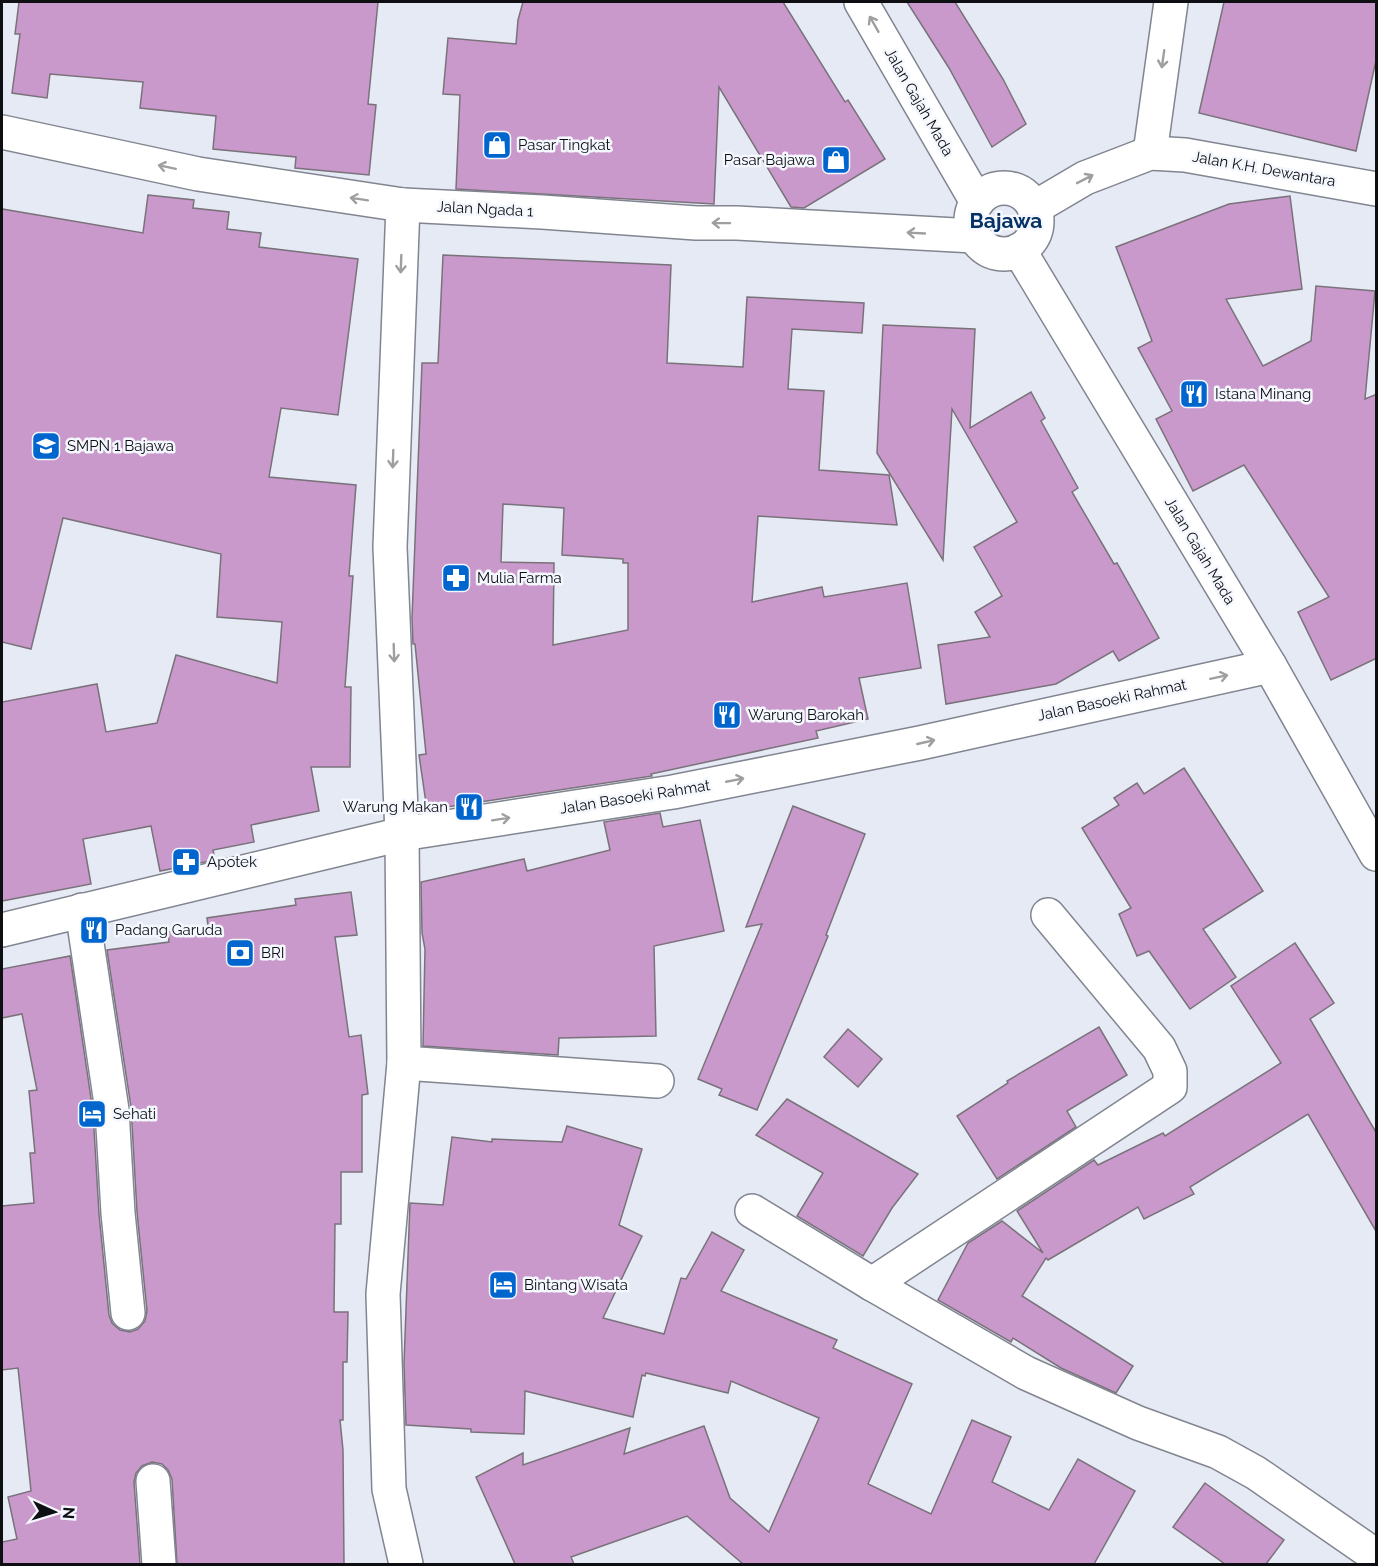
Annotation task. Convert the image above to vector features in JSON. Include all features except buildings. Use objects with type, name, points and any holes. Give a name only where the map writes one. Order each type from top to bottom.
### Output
[{"type":"street","name":"Jalan Gajah Mada","points":[[861,2],[977,202]]},
{"type":"street","points":[[1034,208],[1085,178],[1150,153],[1171,2]]},
{"type":"street","name":"Jalan Ngada 1","points":[[2,132],[198,174],[404,205],[696,223],[737,223],[974,236]]},
{"type":"street","name":"Jalan K.H. Dewantara","points":[[1150,153],[1185,155],[1377,189]]},
{"type":"street","points":[[998,188],[1007,188],[1024,194],[1034,208],[1037,220],[1028,243],[1006,254],[994,252],[982,246],[974,236],[971,225],[972,213],[977,202],[983,195],[998,188]]},
{"type":"street","points":[[404,205],[390,547],[402,834],[404,1063],[383,1294],[389,1489],[406,1564]]},
{"type":"street","name":"Jalan Gajah Mada","points":[[1018,250],[1270,666],[1377,855]]},
{"type":"street","name":"Jalan Basoeki Rahmat","points":[[2,930],[402,834],[673,792],[920,743],[1270,666]]},
{"type":"street","points":[[82,910],[112,1110],[118,1213],[128,1313]]},
{"type":"street","points":[[872,1284],[1170,1087],[1170,1071],[1159,1048],[1048,915]]},
{"type":"street","points":[[404,1063],[657,1082]]},
{"type":"street","points":[[752,1211],[1026,1373],[1138,1423],[1218,1452],[1256,1473],[1377,1556]]},
{"type":"street","points":[[153,1481],[159,1564]]},
{"type":"place","name":"Pasar Tingkat","points":[[497,145]]},
{"type":"place","name":"Pasar Bajawa","points":[[836,160]]},
{"type":"place","name":"Istana Minang","points":[[1194,394]]},
{"type":"place","name":"SMPN 1 Bajawa","points":[[46,446]]},
{"type":"place","name":"Mulia Farma","points":[[456,578]]},
{"type":"place","name":"Warung Barokah","points":[[727,715]]},
{"type":"place","name":"Warung Makan","points":[[469,807]]},
{"type":"place","name":"Apotek","points":[[186,862]]},
{"type":"place","name":"Padang Garuda","points":[[94,930]]},
{"type":"place","name":"BRI","points":[[240,953]]},
{"type":"place","name":"Sehati","points":[[92,1114]]},
{"type":"place","name":"Bintang Wisata","points":[[503,1285]]},
{"type":"district","name":"Bajawa","points":[[1006,221]]}]
